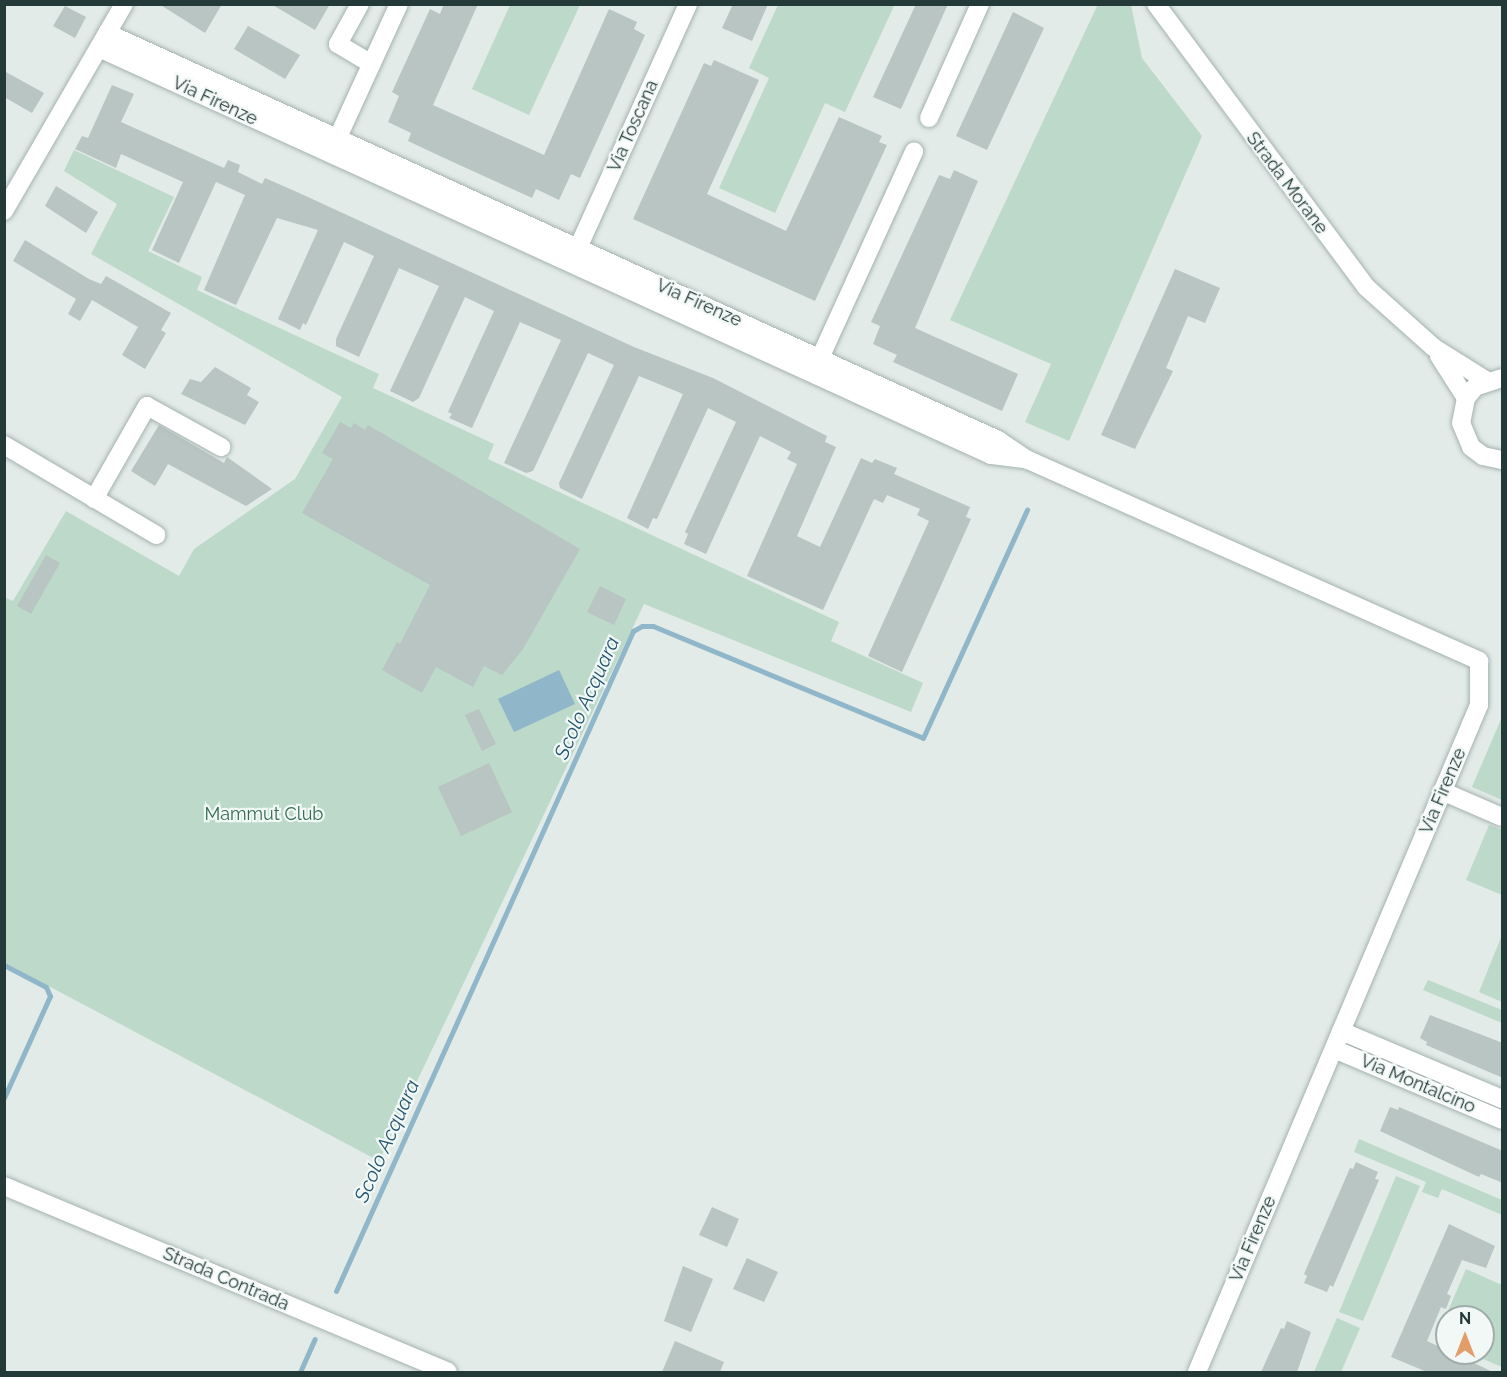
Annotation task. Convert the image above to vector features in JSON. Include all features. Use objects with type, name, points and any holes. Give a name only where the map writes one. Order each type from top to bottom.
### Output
[{"type":"street","points":[[360,4],[338,44],[371,64]]},
{"type":"street","points":[[334,146],[399,4]]},
{"type":"street","name":"Via Toscana","points":[[575,256],[688,4]]},
{"type":"street","points":[[929,118],[980,4]]},
{"type":"street","name":"Strada Morane","points":[[1156,4],[1366,287],[1432,347],[1466,398]]},
{"type":"street","points":[[5,207],[122,5]]},
{"type":"street","name":"Via Firenze","points":[[103,40],[817,366],[998,440],[1028,460],[1479,661],[1479,705],[1197,1372]]},
{"type":"street","points":[[817,366],[914,152]]},
{"type":"street","name":"Strada Morane","points":[[1432,347],[1495,380]]},
{"type":"street","points":[[1495,380],[1466,398],[1461,423],[1464,436],[1483,456],[1503,460]]},
{"type":"street","points":[[94,499],[147,406],[221,447]]},
{"type":"street","points":[[4,445],[156,535]]},
{"type":"street","points":[[1442,791],[1503,817]]},
{"type":"street","name":"Via Montalcino","points":[[1341,1031],[1503,1099]]},
{"type":"street","name":"Via Montalcino","points":[[1334,1049],[1503,1120]]},
{"type":"street","name":"Strada Contrada","points":[[4,1186],[448,1372]]},
{"type":"green space","points":[[890,4],[894,6],[845,112],[825,103],[775,213],[719,188],[769,78],[749,68],[778,5]]},
{"type":"green space","points":[[1098,4],[1131,5],[1142,58],[1202,136],[1069,441],[1025,422],[1051,364],[950,320]]},
{"type":"green space","points":[[510,5],[580,5],[529,115],[472,89]]},
{"type":"green space","name":"Mammut Club","points":[[74,150],[174,197],[148,251],[202,277],[197,290],[379,374],[373,388],[494,444],[488,459],[839,622],[831,641],[923,683],[911,712],[644,604],[379,1161],[5,963],[4,597],[13,601],[66,511],[179,576],[194,549],[295,479],[342,397],[91,254],[117,204],[64,171]]},
{"type":"green space","points":[[1502,717],[1502,800],[1472,787]]},
{"type":"green space","points":[[1489,825],[1502,830],[1502,895],[1466,880]]},
{"type":"green space","points":[[1502,935],[1502,1002],[1479,992]]},
{"type":"green space","points":[[1428,980],[1502,1010],[1502,1023],[1423,990]]},
{"type":"green space","points":[[1359,1139],[1502,1200],[1502,1215],[1442,1189],[1438,1198],[1422,1192],[1426,1182],[1354,1152]]},
{"type":"green space","points":[[1396,1176],[1420,1186],[1363,1321],[1339,1312]]},
{"type":"green space","points":[[1466,1269],[1502,1285],[1502,1367],[1495,1364],[1495,1305],[1451,1305]]},
{"type":"green space","points":[[1337,1318],[1360,1328],[1341,1372],[1314,1372]]},
{"type":"water","points":[[559,670],[575,704],[514,732],[498,699]]},
{"type":"building","points":[[159,4],[222,4],[205,33]]},
{"type":"building","points":[[271,4],[330,4],[315,30]]},
{"type":"building","points":[[444,4],[478,4],[433,105],[544,155],[609,9],[637,22],[634,29],[645,35],[580,178],[571,174],[559,200],[536,189],[532,198],[442,157],[408,141],[411,133],[388,122],[399,96],[392,92],[430,9],[440,14]]},
{"type":"building","points":[[733,4],[768,4],[752,41],[722,28]]},
{"type":"building","points":[[916,4],[948,4],[901,109],[873,97]]},
{"type":"building","points":[[65,6],[86,17],[75,38],[53,26]]},
{"type":"building","points":[[1013,12],[1044,28],[987,150],[956,136]]},
{"type":"building","points":[[248,26],[300,55],[285,79],[234,49]]},
{"type":"building","points":[[714,60],[759,80],[707,194],[786,231],[839,117],[882,136],[879,142],[887,145],[815,301],[633,219],[704,63],[711,66]]},
{"type":"building","points":[[4,71],[44,93],[32,113],[4,97]]},
{"type":"building","points":[[112,85],[134,94],[121,122],[224,168],[228,160],[240,165],[238,172],[262,184],[265,178],[297,192],[634,347],[713,378],[827,436],[825,442],[836,447],[797,536],[820,547],[861,458],[872,463],[875,459],[897,468],[894,474],[970,507],[966,517],[971,519],[902,672],[868,656],[929,521],[917,515],[920,509],[887,495],[883,503],[874,499],[823,610],[747,576],[797,464],[787,459],[791,452],[760,436],[706,554],[684,544],[688,534],[685,532],[736,422],[708,408],[657,519],[653,518],[648,529],[627,518],[683,394],[639,376],[582,499],[560,488],[559,483],[614,365],[588,353],[533,471],[526,473],[504,463],[561,340],[520,322],[472,428],[449,418],[452,414],[448,412],[494,311],[465,297],[419,398],[413,402],[390,391],[439,286],[399,268],[359,357],[336,346],[336,339],[374,256],[344,242],[306,325],[303,323],[300,330],[278,319],[318,230],[277,218],[236,305],[204,290],[245,195],[216,182],[179,263],[152,250],[183,182],[121,154],[116,168],[75,149],[82,136],[88,138]]},
{"type":"building","points":[[954,170],[978,181],[915,328],[1018,374],[1002,411],[893,362],[897,355],[873,344],[880,326],[871,322],[939,175],[950,179]]},
{"type":"building","points":[[56,186],[98,212],[86,233],[45,206]]},
{"type":"building","points":[[25,240],[89,279],[101,284],[106,276],[171,313],[161,330],[166,333],[145,369],[122,355],[138,327],[92,300],[80,321],[68,314],[76,299],[13,261]]},
{"type":"building","points":[[1175,269],[1220,288],[1205,323],[1188,316],[1166,368],[1173,371],[1135,449],[1101,435]]},
{"type":"building","points":[[215,367],[251,388],[247,395],[259,402],[245,425],[181,394],[190,379],[201,382]]},
{"type":"building","points":[[340,422],[351,428],[354,423],[365,430],[368,425],[580,549],[523,649],[502,675],[484,666],[473,687],[436,667],[422,693],[382,670],[397,642],[400,644],[430,585],[302,513],[333,459],[322,453]]},
{"type":"building","points":[[159,425],[224,463],[227,457],[272,489],[246,506],[168,464],[155,486],[131,471]]},
{"type":"building","points":[[46,555],[60,563],[31,614],[17,606]]},
{"type":"building","points":[[600,586],[626,599],[614,625],[587,612]]},
{"type":"building","points":[[479,709],[496,744],[482,751],[465,715]]},
{"type":"building","points":[[489,763],[512,812],[461,836],[438,787]]},
{"type":"building","points":[[1430,1015],[1503,1043],[1503,1078],[1426,1045],[1427,1042],[1420,1038]]},
{"type":"building","points":[[1390,1107],[1398,1110],[1399,1107],[1503,1151],[1503,1183],[1481,1174],[1479,1177],[1380,1131]]},
{"type":"building","points":[[1356,1162],[1378,1172],[1375,1179],[1379,1180],[1333,1287],[1330,1285],[1327,1292],[1304,1283],[1307,1276],[1304,1274],[1350,1168],[1353,1169]]},
{"type":"building","points":[[712,1207],[739,1219],[727,1247],[699,1235]]},
{"type":"building","points":[[1449,1224],[1495,1246],[1486,1268],[1462,1260],[1447,1294],[1451,1296],[1448,1305],[1435,1305],[1435,1322],[1427,1341],[1435,1345],[1435,1365],[1478,1365],[1493,1372],[1427,1372],[1391,1357]]},
{"type":"building","points":[[747,1258],[778,1272],[764,1302],[733,1289]]},
{"type":"building","points":[[683,1266],[713,1279],[691,1332],[664,1321]]},
{"type":"building","points":[[1287,1321],[1311,1332],[1297,1372],[1261,1372],[1281,1328],[1284,1329]]},
{"type":"building","points":[[675,1341],[724,1362],[720,1372],[662,1372]]},
{"type":"waterway","name":"Scolo Acquara","points":[[336,1291],[633,631],[642,626],[653,626],[923,738],[1027,510]]},
{"type":"waterway","points":[[4,965],[46,987],[50,996],[4,1098]]},
{"type":"waterway","name":"Scolo Acquara","points":[[300,1372],[315,1339]]}]
